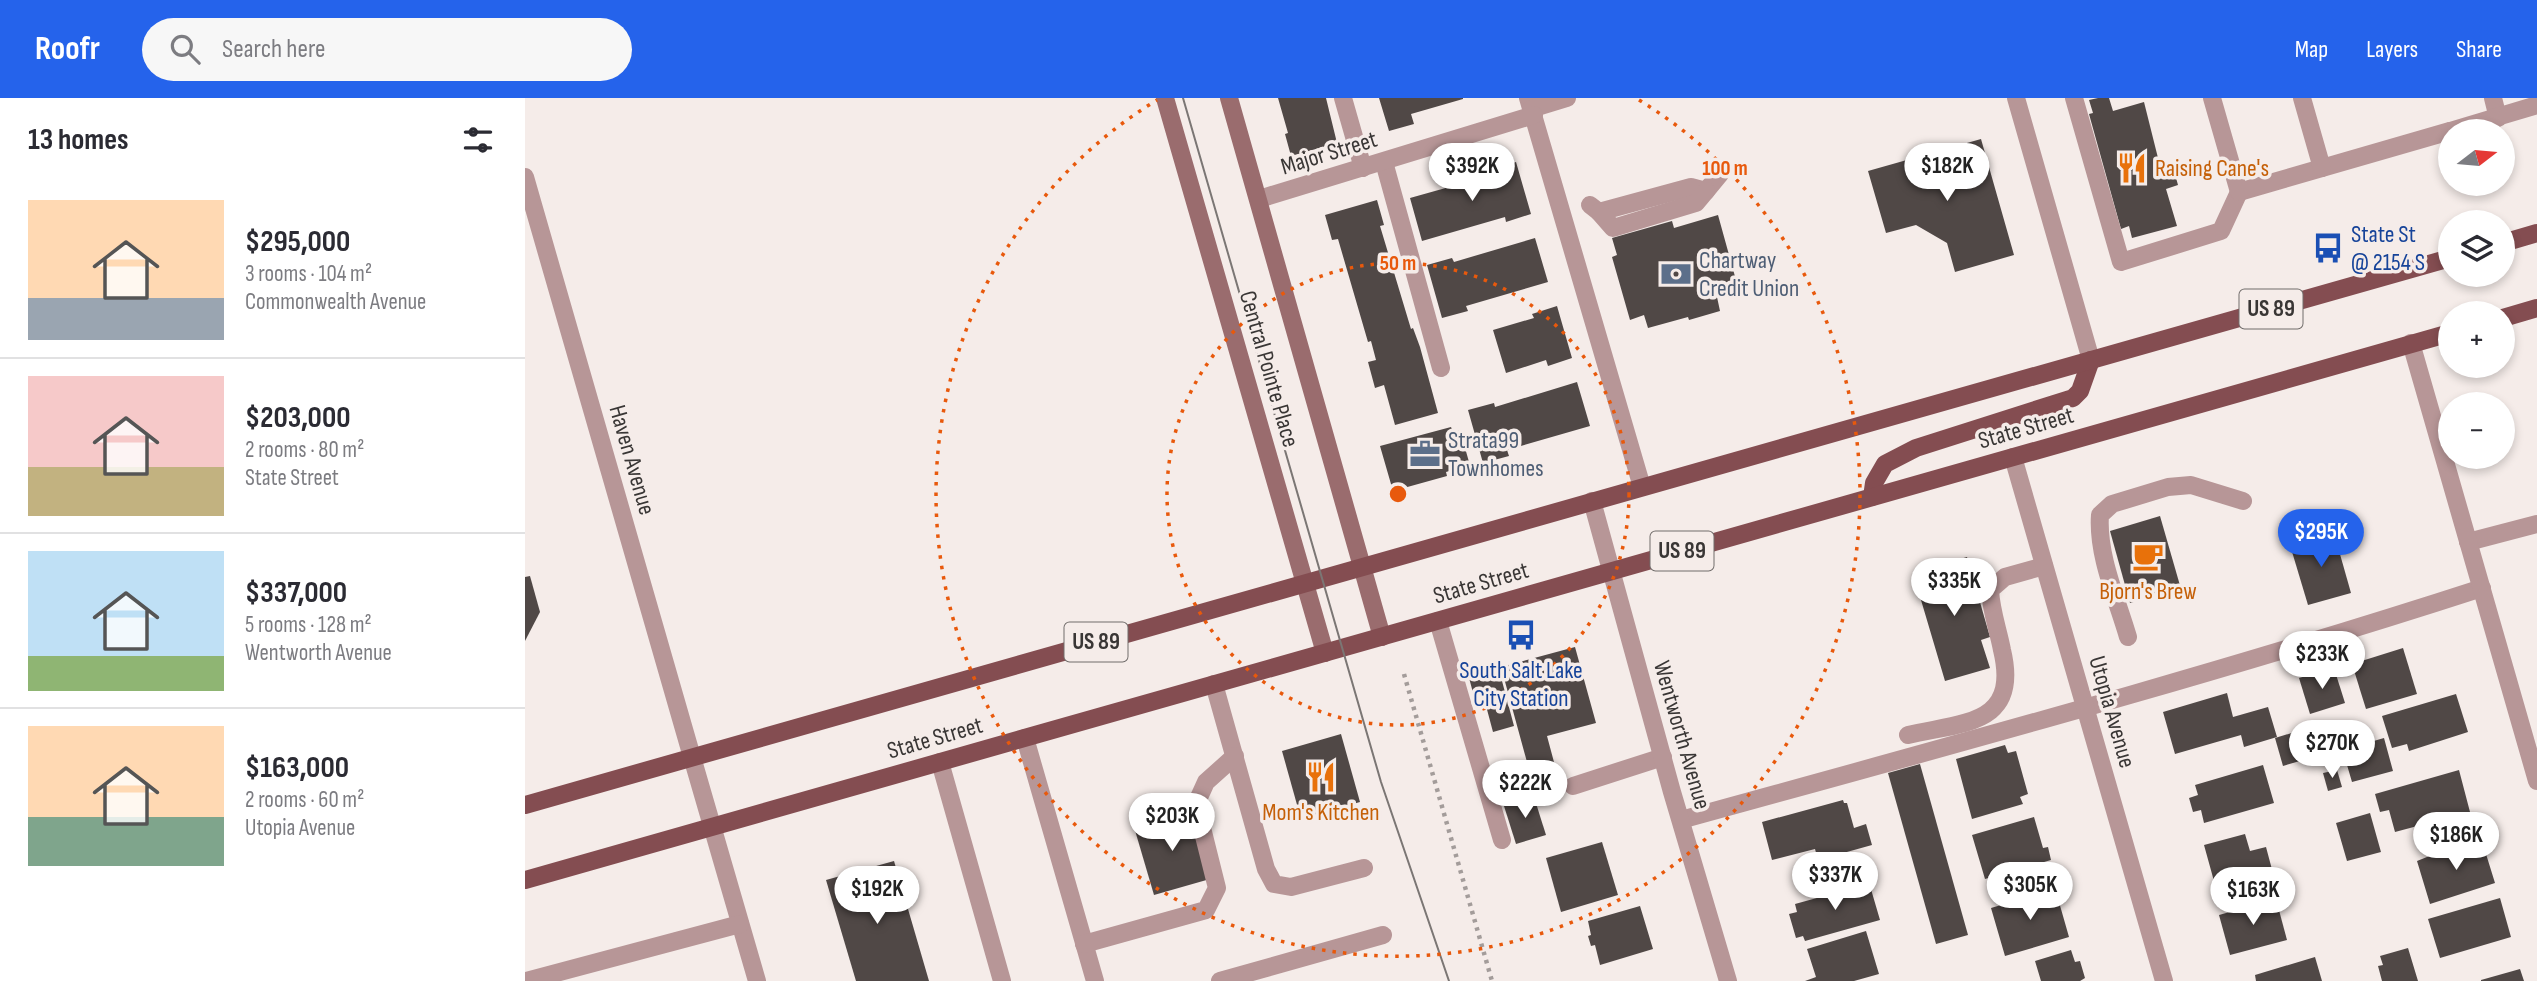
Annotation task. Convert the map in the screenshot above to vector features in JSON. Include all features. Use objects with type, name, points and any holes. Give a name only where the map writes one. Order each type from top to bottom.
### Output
[{"type":"main road","points":[[2515,239],[2537,233]]},
{"type":"main road","name":"State Street","points":[[525,805],[2438,261]]},
{"type":"main road","points":[[2515,314],[2537,308]]},
{"type":"main road","name":"State Street","points":[[525,880],[2438,336]]},
{"type":"main road","points":[[1872,497],[1874,483],[1885,464],[1916,448],[2073,398],[2080,391],[2091,360]]},
{"type":"street","name":"Central Pointe Place","points":[[1165,98],[1325,653]]},
{"type":"street","name":"Central Pointe Place","points":[[1230,98],[1382,637]]},
{"type":"street","points":[[1343,98],[1363,168]]},
{"type":"street","name":"Major Street","points":[[1259,199],[1384,162],[1531,107],[1567,98]]},
{"type":"street","points":[[2016,98],[2091,360]]},
{"type":"street","points":[[2074,98],[2121,262],[2221,232],[2239,192],[2212,98]]},
{"type":"street","points":[[2302,98],[2322,168]]},
{"type":"street","points":[[2493,98],[2498,118]]},
{"type":"street","points":[[2494,119],[2537,105]]},
{"type":"street","points":[[1531,107],[1642,487]]},
{"type":"street","points":[[2239,192],[2438,134]]},
{"type":"street","points":[[1384,162],[1441,368]]},
{"type":"street","points":[[1594,209],[1691,187],[1706,191],[1720,174]]},
{"type":"street","name":"Haven Avenue","points":[[525,177],[757,981]]},
{"type":"street","points":[[2411,344],[2537,781]]},
{"type":"street","name":"Utopia Avenue","points":[[2013,457],[2164,981]]},
{"type":"street","points":[[2128,638],[2102,549],[2100,515],[2112,504],[2168,487],[2190,485],[2243,501]]},
{"type":"street","name":"Wentworth Avenue","points":[[1593,501],[1728,981]]},
{"type":"street","points":[[2468,542],[2537,524]]},
{"type":"street","points":[[1908,735],[1968,722],[1993,711],[2005,692],[2007,670],[1991,609],[1990,590],[2005,578],[2044,566]]},
{"type":"street","points":[[1681,820],[2085,708],[2359,628],[2481,588]]},
{"type":"street","points":[[1438,621],[1502,840]]},
{"type":"street","points":[[1214,684],[1266,869],[1274,884],[1291,887],[1364,868]]},
{"type":"street","points":[[1025,738],[1095,981]]},
{"type":"street","points":[[1084,944],[1206,910],[1217,888],[1196,803],[1206,782],[1235,756]]},
{"type":"street","points":[[1573,786],[1663,757]]},
{"type":"street","points":[[940,762],[1002,981]]},
{"type":"street","points":[[526,981],[740,924]]},
{"type":"street","points":[[1220,981],[1383,935]]},
{"type":"path","points":[[1404,674],[1492,981]]},
{"type":"building","points":[[1278,98],[1326,98],[1337,143],[1291,156],[1285,134],[1288,133]]},
{"type":"building","points":[[1379,98],[1463,99],[1411,114],[1414,124],[1389,131]]},
{"type":"building","name":"Raising Cane's","points":[[2109,98],[2113,111],[2144,102],[2161,170],[2173,167],[2178,185],[2166,189],[2177,226],[2132,238],[2129,226],[2121,229],[2089,114],[2093,113],[2089,100]]},
{"type":"building","points":[[1981,139],[2014,255],[1955,272],[1947,243],[1916,225],[1886,233],[1868,171]]},
{"type":"building","points":[[1516,162],[1531,214],[1506,222],[1505,217],[1422,241],[1410,198],[1492,175],[1491,169]]},
{"type":"building","points":[[1377,200],[1384,225],[1380,226],[1411,329],[1413,328],[1420,347],[1438,413],[1395,425],[1384,385],[1375,388],[1368,362],[1376,360],[1371,341],[1368,342],[1338,239],[1332,240],[1325,215]]},
{"type":"building","name":"Chartway Credit Union","points":[[1718,215],[1739,291],[1717,297],[1720,311],[1689,320],[1688,317],[1648,328],[1644,315],[1630,320],[1612,257],[1617,255],[1612,238],[1672,221],[1674,228]]},
{"type":"building","points":[[1535,238],[1548,282],[1466,306],[1468,311],[1442,318],[1427,265],[1452,258],[1454,262]]},
{"type":"building","points":[[1557,306],[1572,358],[1548,366],[1546,360],[1506,373],[1493,330],[1534,318],[1532,314]]},
{"type":"building","points":[[1577,382],[1590,426],[1507,450],[1509,456],[1483,463],[1468,410],[1494,403],[1495,407]]},
{"type":"building","name":"Strata99 Townhomes","points":[[1451,427],[1453,432],[1460,430],[1469,462],[1462,463],[1463,467],[1446,472],[1447,476],[1393,491],[1380,446]]},
{"type":"building","points":[[2160,516],[2181,589],[2130,603],[2110,531]]},
{"type":"building","points":[[2334,533],[2351,593],[2308,605],[2290,545]]},
{"type":"building","points":[[1967,557],[1990,637],[1981,640],[1990,668],[1945,681],[1913,573]]},
{"type":"building","points":[[530,576],[540,612],[525,641],[525,577]]},
{"type":"building","points":[[1575,647],[1596,723],[1547,736],[1558,777],[1533,784],[1501,667]]},
{"type":"building","points":[[2403,648],[2417,694],[2366,709],[2352,664]]},
{"type":"building","points":[[1498,666],[1514,726],[1493,732],[1485,702],[1476,704],[1468,674]]},
{"type":"building","points":[[2334,668],[2345,703],[2310,714],[2299,678]]},
{"type":"building","points":[[2227,693],[2233,717],[2268,707],[2277,737],[2244,747],[2241,735],[2175,754],[2163,712]]},
{"type":"building","points":[[2456,694],[2468,732],[2409,751],[2407,744],[2392,748],[2382,716]]},
{"type":"building","points":[[2305,729],[2313,757],[2283,766],[2275,738]]},
{"type":"building","name":"Mom's Kitchen","points":[[1341,734],[1360,802],[1301,819],[1282,751]]},
{"type":"building","points":[[2384,738],[2393,771],[2352,782],[2347,765],[2357,762],[2353,747]]},
{"type":"building","points":[[2005,745],[2008,753],[2016,751],[2028,794],[2020,797],[2023,804],[1972,819],[1956,759]]},
{"type":"building","points":[[1920,764],[1968,935],[1936,944],[1888,773]]},
{"type":"building","points":[[2263,765],[2274,803],[2204,823],[2201,810],[2193,812],[2189,798],[2198,795],[2195,785]]},
{"type":"building","points":[[2337,770],[2342,787],[2328,791],[2323,773]]},
{"type":"building","points":[[2459,770],[2470,812],[2395,832],[2389,810],[2380,812],[2375,794]]},
{"type":"building","points":[[1534,797],[1546,835],[1516,844],[1504,806]]},
{"type":"building","points":[[1843,800],[1847,803],[1854,828],[1866,824],[1872,845],[1818,860],[1815,849],[1772,860],[1762,822]]},
{"type":"building","points":[[1190,810],[1210,879],[1154,895],[1134,827]]},
{"type":"building","points":[[2370,813],[2381,852],[2347,861],[2336,823]]},
{"type":"building","points":[[2034,817],[2043,848],[2048,847],[2051,860],[1985,879],[1972,835]]},
{"type":"building","points":[[2245,834],[2250,851],[2266,847],[2274,877],[2217,892],[2204,845]]},
{"type":"building","points":[[2482,841],[2495,883],[2430,904],[2417,861],[2442,851]]},
{"type":"building","points":[[1602,842],[1618,895],[1561,912],[1546,858]]},
{"type":"building","points":[[894,861],[929,981],[856,981],[826,880]]},
{"type":"building","points":[[1868,879],[1880,920],[1805,941],[1803,936],[1796,938],[1789,914],[1797,912],[1795,904],[1835,893],[1834,889]]},
{"type":"building","points":[[2058,888],[2069,937],[2005,956],[1991,908]]},
{"type":"building","points":[[2500,898],[2511,937],[2440,958],[2428,919]]},
{"type":"building","points":[[2276,899],[2287,940],[2230,955],[2219,915]]},
{"type":"building","points":[[1640,906],[1653,949],[1600,965],[1595,945],[1591,946],[1588,936],[1591,935],[1588,921]]},
{"type":"building","points":[[1866,931],[1879,974],[1854,981],[1805,981],[1816,977],[1807,949]]},
{"type":"building","points":[[2408,948],[2418,981],[2382,981],[2378,966],[2383,965],[2380,956]]},
{"type":"building","points":[[2071,950],[2075,962],[2080,961],[2085,978],[2080,981],[2041,981],[2035,961]]},
{"type":"building","points":[[2315,957],[2322,981],[2256,981],[2255,975]]},
{"type":"building","points":[[2520,969],[2524,981],[2481,981],[2481,980]]},
{"type":"tram line","points":[[1183,98],[1381,782],[1449,981]]},
{"type":"place","name":"Raising Cane's","points":[[2132,168]]},
{"type":"place","name":"State St @ 2154 S","points":[[2328,248]]},
{"type":"place","name":"Chartway Credit Union","points":[[1676,274]]},
{"type":"place","name":"Strata99 Townhomes","points":[[1425,454]]},
{"type":"place","name":"Bjorn's Brew","points":[[2148,556]]},
{"type":"place","name":"South Salt Lake City Station","points":[[1521,635]]},
{"type":"place","name":"Mom's Kitchen","points":[[1321,777]]}]
